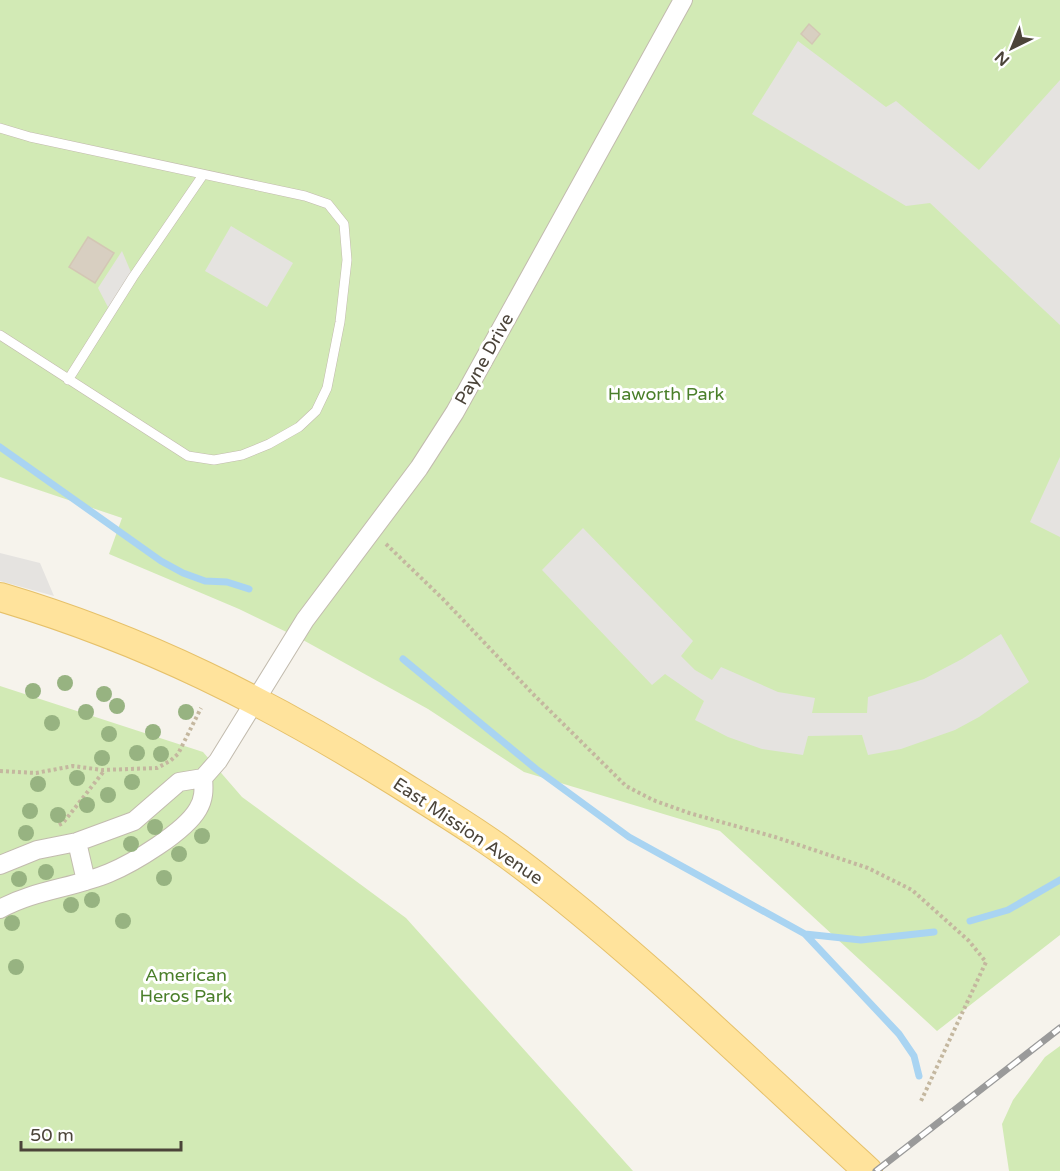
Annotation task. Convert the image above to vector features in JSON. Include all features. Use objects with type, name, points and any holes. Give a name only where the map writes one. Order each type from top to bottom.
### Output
[{"type":"main road","name":"East Mission Avenue","points":[[0,597],[96,628],[169,658],[255,699],[326,738],[474,831],[535,875],[656,976],[868,1171]]},
{"type":"street","name":"Payne Drive","points":[[203,778],[218,761],[305,620],[419,468],[455,412],[683,0]]},
{"type":"street","points":[[0,865],[37,850],[77,842],[134,821],[178,782],[203,778],[204,794],[198,810],[172,836],[125,866],[86,881],[18,899],[0,909]]},
{"type":"street","points":[[77,842],[86,881]]},
{"type":"lane","points":[[0,128],[30,137],[305,196],[328,204],[344,224],[347,260],[340,322],[327,388],[316,411],[299,427],[269,444],[242,455],[214,460],[188,456],[0,335]]},
{"type":"lane","points":[[68,380],[133,278],[203,175]]},
{"type":"path","points":[[372,531],[626,786],[653,800],[689,813],[775,837],[868,868],[912,890],[969,941],[986,962],[921,1101]]},
{"type":"path","points":[[0,771],[36,773],[73,766],[104,770],[157,768],[171,761],[186,741],[201,708]]},
{"type":"path","points":[[57,826],[63,823],[104,770]]},
{"type":"green space","name":"Haworth Park","points":[[0,0],[1060,0],[1060,935],[937,1031],[720,831],[524,772],[428,709],[303,640],[239,609],[109,554],[122,518],[0,477]]},
{"type":"green space","name":"American Heros Park","points":[[0,686],[203,752],[242,797],[406,918],[633,1171],[0,1171]]},
{"type":"green space","points":[[1060,1046],[1060,1171],[1009,1171],[1002,1124],[1013,1100],[1045,1057]]},
{"type":"shaded area","points":[[798,41],[886,107],[896,101],[979,170],[1060,80],[1060,325],[930,203],[906,206],[752,114]]},
{"type":"shaded area","points":[[231,226],[293,263],[267,307],[205,271]]},
{"type":"shaded area","points":[[122,251],[133,277],[111,313],[98,288]]},
{"type":"shaded area","points":[[1060,457],[1060,537],[1030,522]]},
{"type":"shaded area","points":[[583,528],[693,641],[681,656],[695,670],[712,680],[721,667],[778,692],[815,698],[812,713],[867,713],[868,697],[924,679],[962,659],[1001,634],[1029,682],[979,717],[955,730],[901,749],[868,755],[862,735],[808,736],[803,755],[762,749],[728,737],[695,720],[704,701],[665,674],[652,685],[542,570]]},
{"type":"shaded area","points":[[0,553],[40,563],[54,596],[0,581]]},
{"type":"building","points":[[809,24],[820,34],[812,44],[801,34]]},
{"type":"building","points":[[88,237],[114,253],[95,283],[69,267]]},
{"type":"waterway","points":[[0,447],[161,561],[183,573],[205,581],[227,582],[249,589]]},
{"type":"waterway","points":[[403,659],[536,769],[629,837],[805,934],[899,1034],[914,1056],[919,1076]]},
{"type":"waterway","points":[[970,921],[1008,910],[1060,880]]},
{"type":"waterway","points":[[805,934],[861,940],[934,932]]},
{"type":"railway","points":[[876,1171],[1060,1028]]}]
